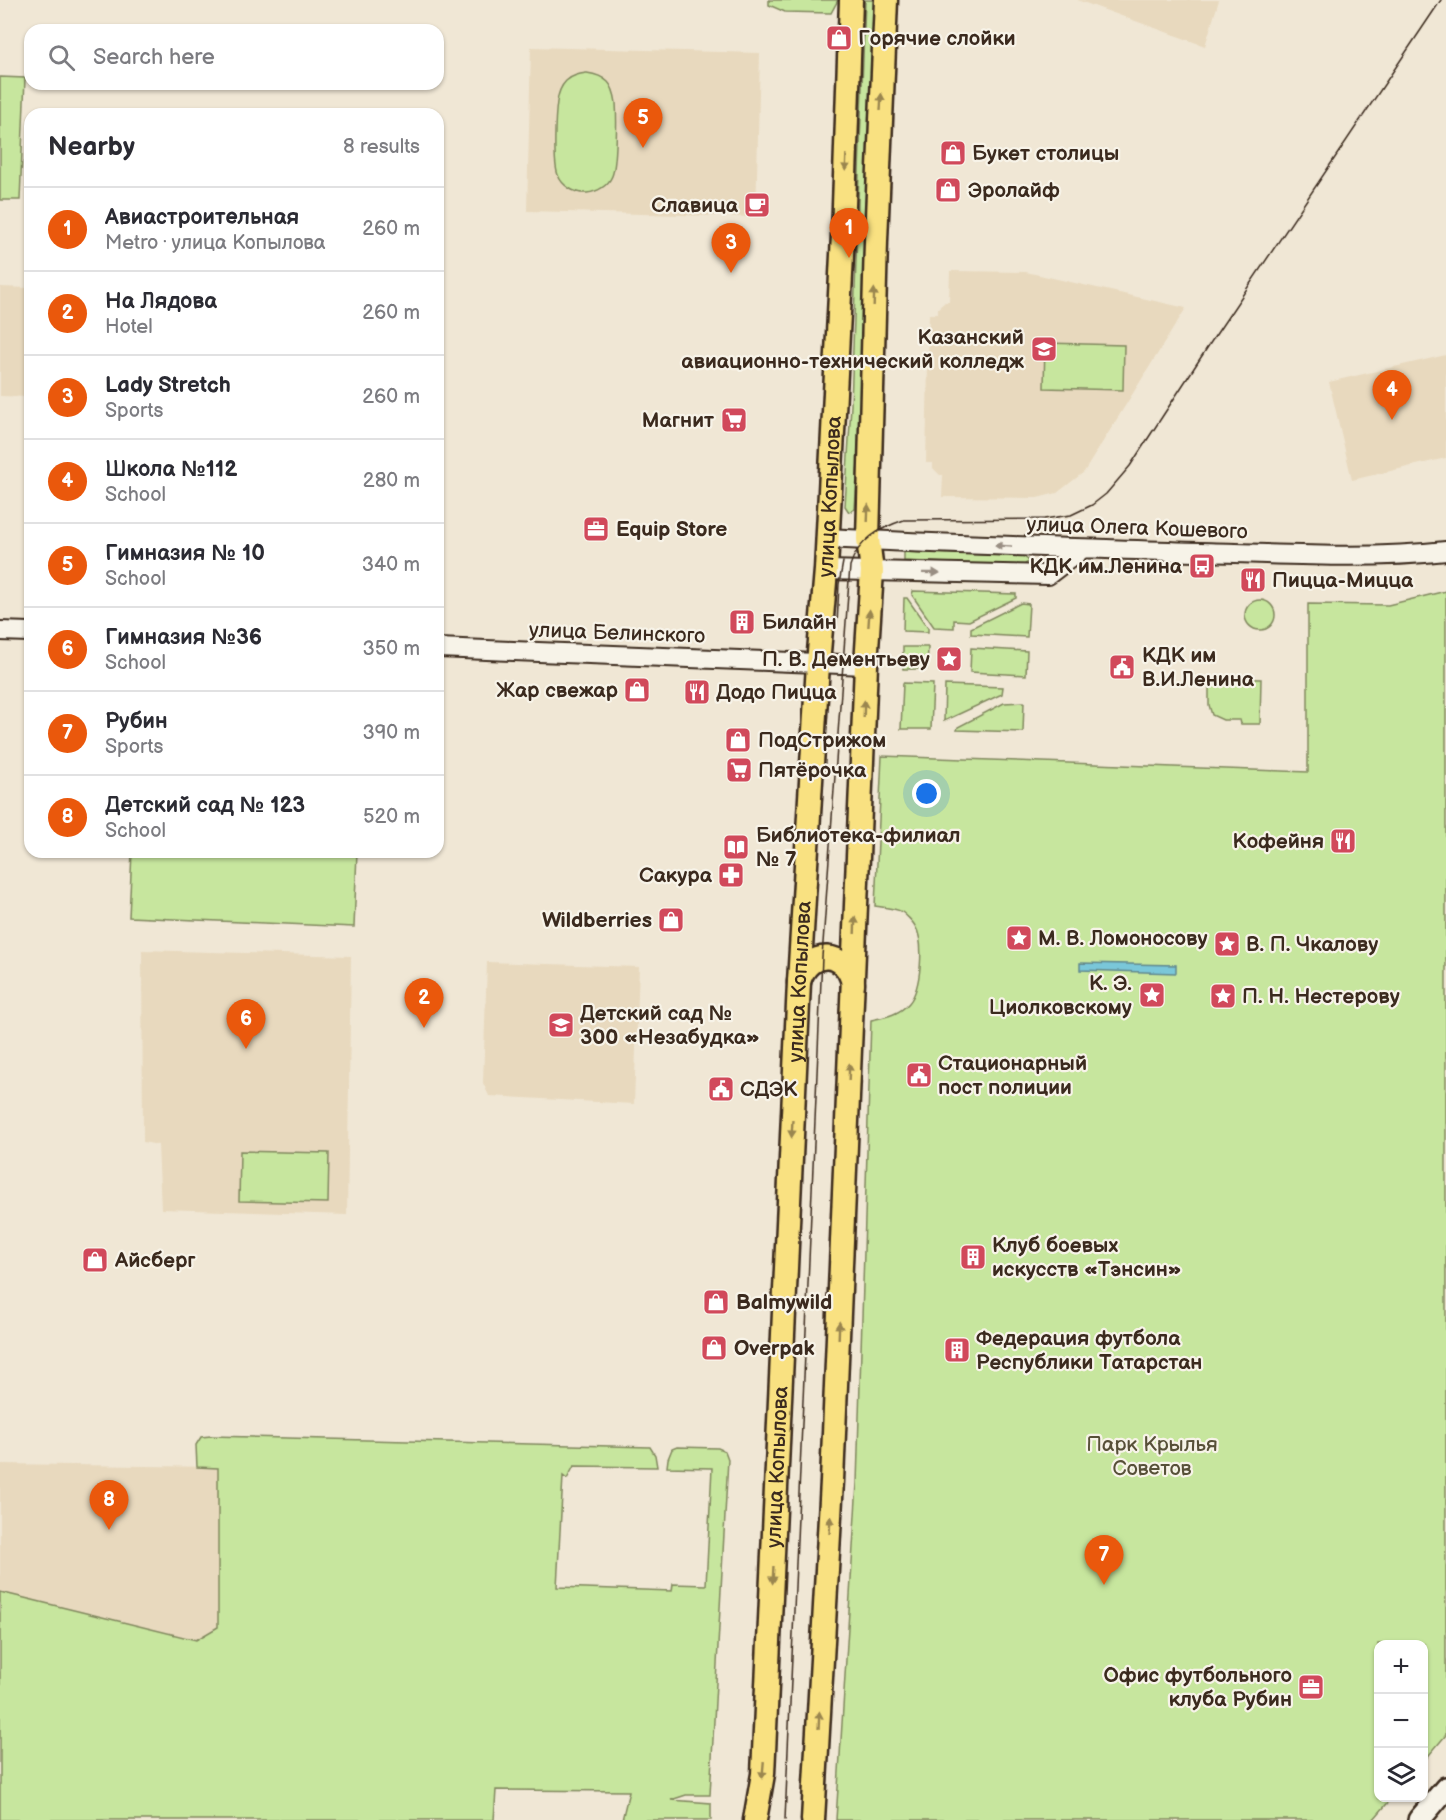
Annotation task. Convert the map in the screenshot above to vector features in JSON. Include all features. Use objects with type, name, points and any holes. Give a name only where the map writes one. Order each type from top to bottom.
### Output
[{"type":"main road","name":"улица Копылова","points":[[755,1820],[763,1774],[799,982],[818,664],[826,570],[843,235],[850,0]]},
{"type":"main road","name":"улица Копылова","points":[[813,1820],[832,1481],[866,665],[872,571],[868,540],[876,241],[886,0]]},
{"type":"main road","points":[[799,982],[807,965],[815,959],[831,957],[847,967],[853,984]]},
{"type":"main road","points":[[1419,1820],[1446,1788]]},
{"type":"street","name":"улица Олега Кошевого","points":[[827,538],[1082,549],[1327,556],[1411,555],[1446,551]]},
{"type":"street","points":[[826,570],[1048,575],[1082,549]]},
{"type":"street","points":[[0,631],[24,632]]},
{"type":"street","name":"улица Белинского","points":[[444,648],[866,665]]},
{"type":"shaded area","points":[[1077,0],[1219,0],[1205,46]]},
{"type":"shaded area","points":[[531,47],[760,53],[756,217],[527,211]]},
{"type":"shaded area","name":"Казанский авиационно-технический колледж","points":[[950,271],[1026,272],[1186,308],[1084,472],[1057,493],[1037,498],[942,497],[943,475],[933,468],[933,463],[926,463],[929,314],[938,314],[938,308],[945,302],[949,302]]},
{"type":"shaded area","points":[[0,287],[24,288],[24,397],[0,396]]},
{"type":"shaded area","points":[[1446,355],[1446,458],[1352,480],[1329,382]]},
{"type":"shaded area","points":[[142,950],[351,956],[347,1215],[161,1209],[158,1145],[143,1142]]},
{"type":"shaded area","name":"Детский сад № 300 «Незабудка»","points":[[487,962],[639,967],[634,1104],[489,1096],[483,1083]]},
{"type":"shaded area","points":[[0,1464],[218,1467],[218,1627],[196,1640],[0,1592]]},
{"type":"green space","points":[[769,0],[838,0],[831,13],[785,12],[769,5]]},
{"type":"green space","points":[[865,0],[876,0],[858,461],[855,509],[849,512],[845,506],[851,406]]},
{"type":"green space","points":[[587,73],[603,78],[612,89],[616,103],[616,140],[614,170],[610,180],[598,190],[582,193],[566,186],[558,175],[555,160],[555,128],[557,99],[560,90],[571,77]]},
{"type":"green space","points":[[0,77],[24,78],[20,200],[0,200]]},
{"type":"green space","points":[[1045,343],[1124,345],[1123,390],[1044,388]]},
{"type":"green space","points":[[904,552],[1023,556],[1029,561],[1024,565],[1014,566],[904,561]]},
{"type":"green space","points":[[913,591],[1016,594],[1016,598],[969,621],[954,620],[954,628],[934,627],[912,595]]},
{"type":"green space","name":"Парк Крылья Советов","points":[[1446,591],[1446,1735],[1428,1756],[1428,1640],[1374,1640],[1374,1802],[1389,1802],[1373,1820],[836,1820],[857,1483],[871,1020],[896,1013],[909,1003],[919,977],[921,954],[918,933],[913,923],[899,911],[875,906],[882,756],[1308,772],[1308,604],[1388,605]]},
{"type":"green space","points":[[904,598],[907,598],[928,628],[928,632],[903,631]]},
{"type":"green space","points":[[1260,600],[1271,604],[1275,615],[1271,626],[1260,630],[1249,626],[1245,615],[1249,604]]},
{"type":"green space","points":[[1021,603],[1029,604],[1027,637],[971,634],[971,628]]},
{"type":"green space","points":[[903,647],[928,647],[927,669],[903,669]]},
{"type":"green space","points":[[971,648],[1027,651],[1026,675],[970,672]]},
{"type":"green space","points":[[1209,678],[1261,679],[1260,724],[1241,724],[1240,720],[1223,720],[1212,715],[1209,705]]},
{"type":"green space","points":[[903,683],[933,684],[931,729],[901,729]]},
{"type":"green space","points":[[945,685],[1003,687],[1002,694],[944,721]]},
{"type":"green space","points":[[1024,702],[1023,732],[957,730],[958,727],[1004,703]]},
{"type":"green space","points":[[132,858],[357,858],[354,927],[129,917]]},
{"type":"green space","points":[[240,1151],[329,1153],[328,1203],[239,1201]]},
{"type":"green space","points":[[201,1437],[650,1447],[655,1455],[657,1467],[574,1466],[567,1479],[563,1476],[557,1587],[672,1591],[673,1584],[706,1585],[712,1468],[667,1467],[668,1459],[672,1449],[677,1447],[718,1448],[725,1451],[728,1459],[710,1795],[686,1795],[671,1800],[711,1803],[711,1820],[622,1820],[629,1791],[496,1790],[494,1820],[0,1820],[0,1592],[196,1640],[218,1627],[218,1468],[197,1467],[196,1445]]},
{"type":"water","points":[[1080,963],[1176,965],[1176,973],[1080,970]]},
{"type":"tram line","points":[[785,1820],[822,957],[850,566],[858,549],[871,536],[904,520],[1044,519],[1071,515],[1092,505],[1106,494],[1130,466],[1441,0]]},
{"type":"tram line","points":[[837,625],[839,584],[843,562]]},
{"type":"place","name":"Горячие слойки","points":[[839,38]]},
{"type":"place","name":"Гимназия № 10","points":[[643,148]]},
{"type":"place","name":"Букет столицы","points":[[953,153]]},
{"type":"place","name":"Эролайф","points":[[948,190]]},
{"type":"place","name":"Славица","points":[[757,205]]},
{"type":"place","name":"Авиастроительная","points":[[849,258]]},
{"type":"place","name":"Lady Stretch","points":[[731,273]]},
{"type":"place","name":"Казанский авиационно-технический колледж","points":[[1044,349]]},
{"type":"place","name":"Магнит","points":[[734,420]]},
{"type":"place","name":"Школа №112","points":[[1392,420]]},
{"type":"place","name":"Equip Store","points":[[596,529]]},
{"type":"place","name":"КДК им.Ленина","points":[[1202,566]]},
{"type":"place","name":"Пицца-Мицца","points":[[1253,580]]},
{"type":"place","name":"Билайн","points":[[742,622]]},
{"type":"place","name":"П. В. Дементьеву","points":[[949,659]]},
{"type":"place","name":"КДК им В.И.Ленина","points":[[1122,667]]},
{"type":"place","name":"Жар свежар","points":[[637,690]]},
{"type":"place","name":"Додо Пицца","points":[[697,692]]},
{"type":"place","name":"ПодСтрижом","points":[[738,740]]},
{"type":"place","name":"Пятёрочка","points":[[739,770]]},
{"type":"place","name":"Кофейня","points":[[1343,841]]},
{"type":"place","name":"Библиотека-филиал № 7","points":[[736,847]]},
{"type":"place","name":"Сакура","points":[[731,875]]},
{"type":"place","name":"Wildberries","points":[[671,920]]},
{"type":"place","name":"М. В. Ломоносову","points":[[1019,938]]},
{"type":"place","name":"В. П. Чкалову","points":[[1227,944]]},
{"type":"place","name":"К. Э. Циолковскому","points":[[1152,995]]},
{"type":"place","name":"П. Н. Нестерову","points":[[1223,996]]},
{"type":"place","name":"Детский сад № 300 «Незабудка»","points":[[561,1025]]},
{"type":"place","name":"На Лядова","points":[[424,1028]]},
{"type":"place","name":"Гимназия №36","points":[[246,1049]]},
{"type":"place","name":"Стационарный пост полиции","points":[[919,1075]]},
{"type":"place","name":"СДЭК","points":[[721,1089]]},
{"type":"place","name":"Клуб боевых искусств «Тэнсин»","points":[[973,1257]]},
{"type":"place","name":"Айсберг","points":[[95,1260]]},
{"type":"place","name":"Balmywild","points":[[716,1302]]},
{"type":"place","name":"Overpak","points":[[714,1348]]},
{"type":"place","name":"Федерация футбола Республики Татарстан","points":[[957,1350]]},
{"type":"place","name":"Детский сад № 123","points":[[109,1530]]},
{"type":"place","name":"Рубин","points":[[1104,1585]]},
{"type":"place","name":"Офис футбольного клуба Рубин","points":[[1311,1687]]}]
